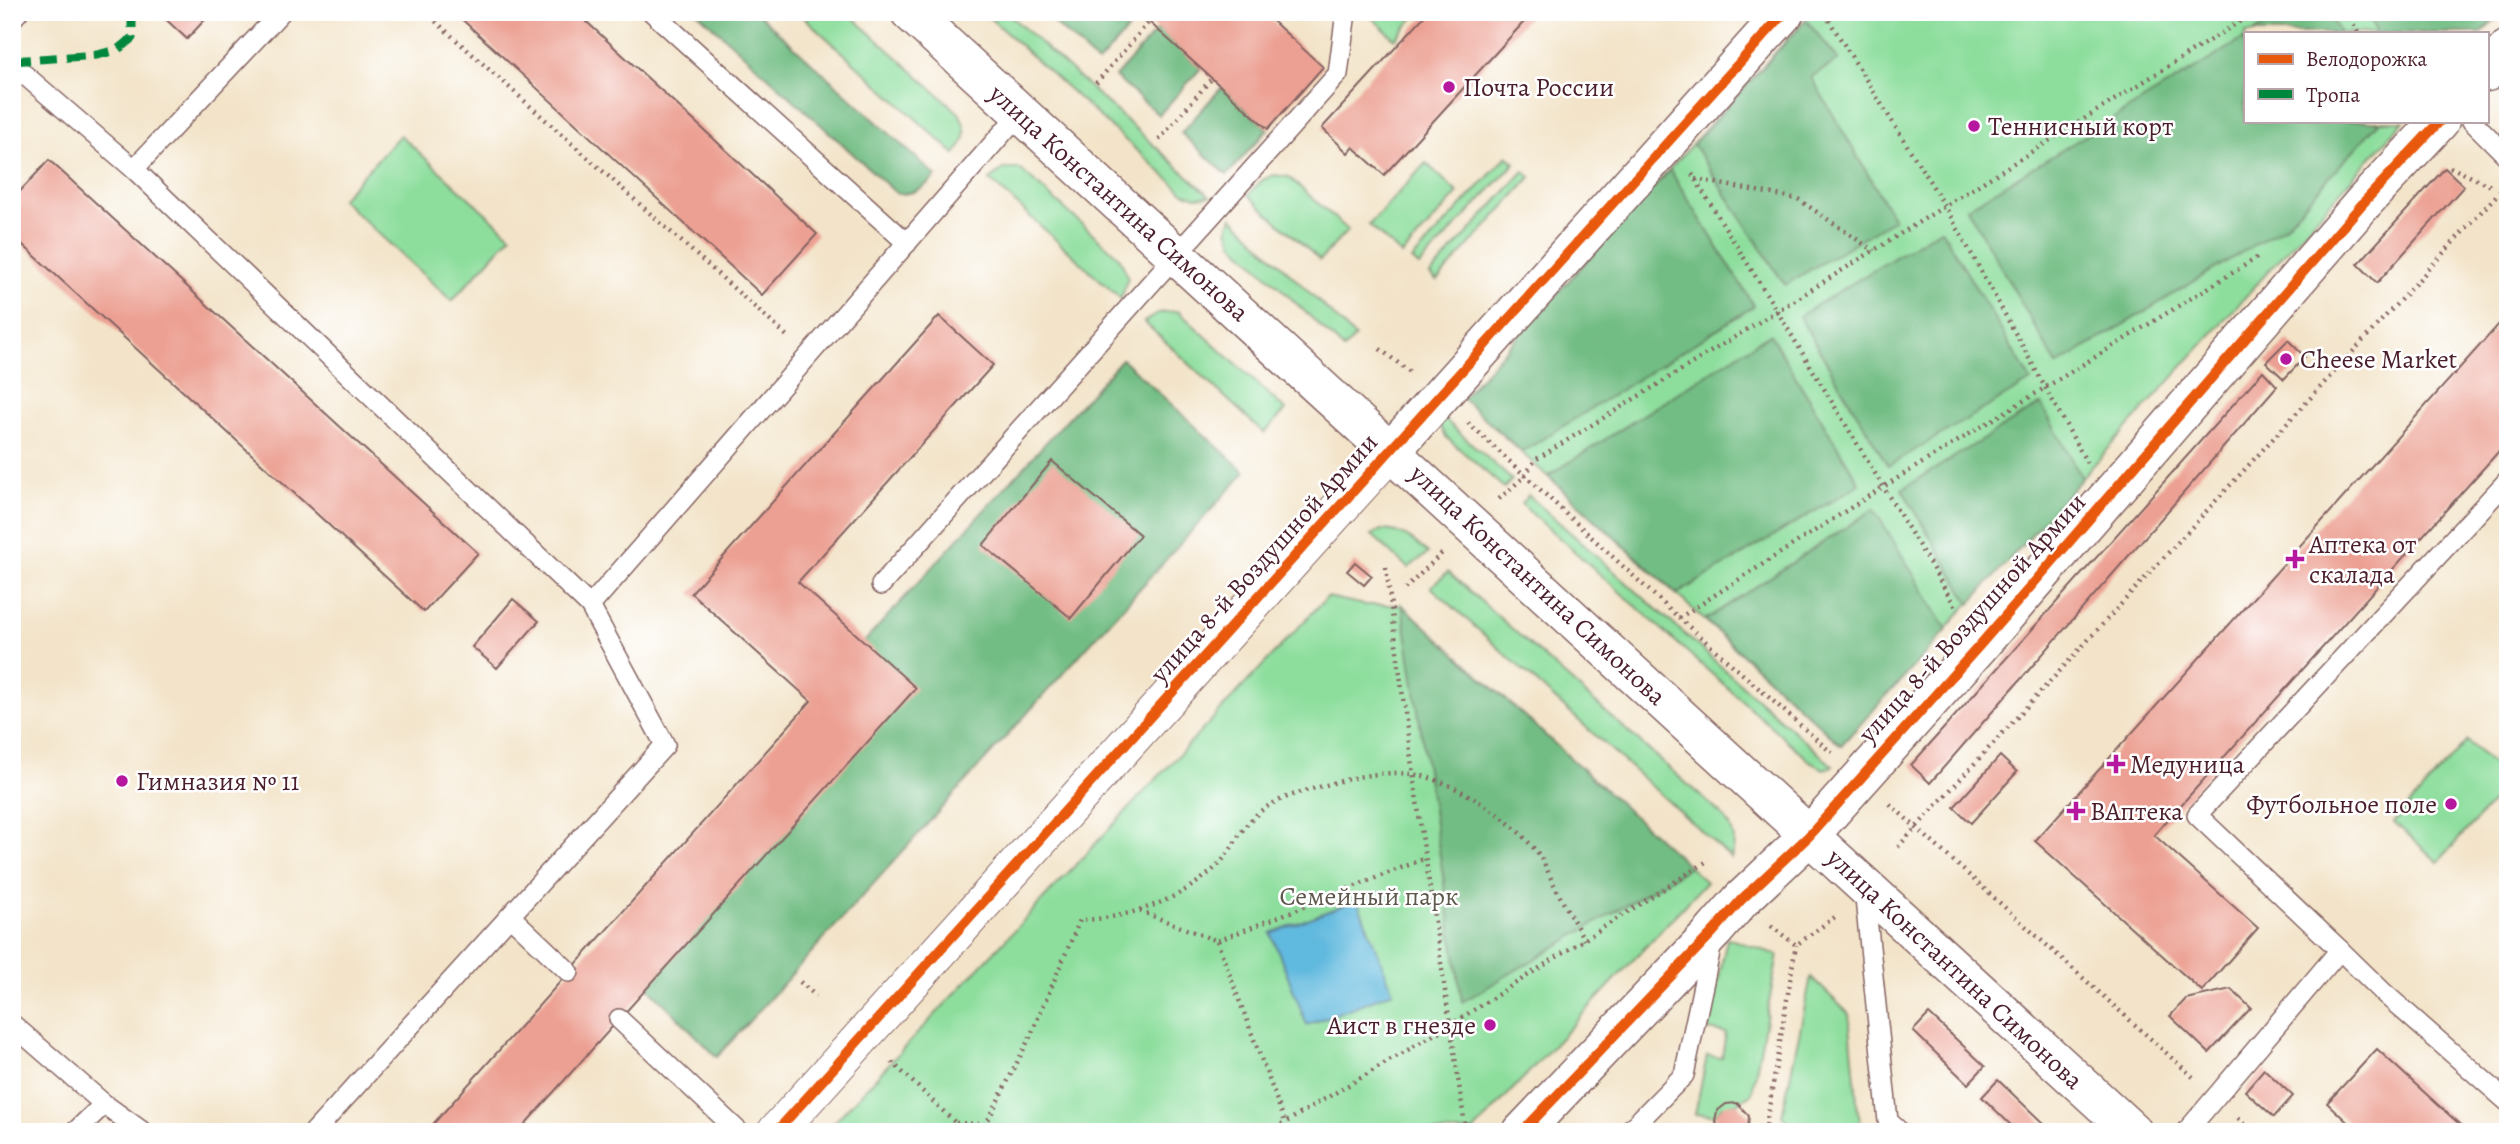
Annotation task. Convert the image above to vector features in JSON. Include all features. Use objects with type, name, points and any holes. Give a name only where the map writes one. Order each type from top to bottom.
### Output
[{"type":"street","name":"улица Константина Симонова","points":[[910,12],[2133,1132]]},
{"type":"street","name":"улица 8-й Воздушной Армии","points":[[776,1132],[1785,12]]},
{"type":"street","points":[[2488,71],[2508,49]]},
{"type":"street","name":"улица 8-й Воздушной Армии","points":[[1522,1132],[1714,932],[1741,900],[1810,835],[2108,500],[2364,202],[2439,122]]},
{"type":"lane","points":[[12,19],[18,12]]},
{"type":"lane","points":[[134,169],[281,12]]},
{"type":"lane","points":[[652,12],[907,243]]},
{"type":"lane","points":[[881,585],[1338,74],[1346,12]]},
{"type":"lane","points":[[12,64],[134,169],[590,606],[665,745],[314,1132]]},
{"type":"lane","points":[[590,606],[1020,113]]},
{"type":"lane","points":[[2473,122],[2508,157]]},
{"type":"lane","points":[[2508,480],[2197,815],[2385,994],[2508,1102]]},
{"type":"lane","points":[[1863,885],[1888,1121],[1900,1132]]},
{"type":"lane","points":[[510,916],[569,972]]},
{"type":"lane","points":[[1628,1132],[1684,1075],[1714,932]]},
{"type":"lane","points":[[2186,1132],[2340,950]]},
{"type":"lane","points":[[619,1019],[739,1132]]},
{"type":"lane","points":[[12,1024],[104,1104],[143,1132]]},
{"type":"lane","points":[[75,1132],[104,1104]]},
{"type":"path","points":[[425,12],[809,355]]},
{"type":"path","points":[[1824,12],[1945,206],[2108,500]]},
{"type":"path","points":[[1405,589],[1524,477],[1535,460],[2255,12]]},
{"type":"path","points":[[2347,12],[2357,32]]},
{"type":"path","points":[[1096,83],[1149,22]]},
{"type":"path","points":[[1158,140],[1212,78]]},
{"type":"path","points":[[1670,141],[1777,311],[1979,646]]},
{"type":"path","points":[[2442,163],[2501,190]]},
{"type":"path","points":[[1694,179],[1798,199],[1874,251]]},
{"type":"path","points":[[1898,847],[2508,183]]},
{"type":"path","points":[[1679,618],[1883,487],[2236,270]]},
{"type":"path","points":[[1380,349],[1412,373]]},
{"type":"path","points":[[1459,414],[1679,618],[1840,759]]},
{"type":"path","points":[[1386,568],[1413,774],[1466,1132]]},
{"type":"path","points":[[982,1132],[1030,1037],[1080,920],[1102,920],[1139,911],[1187,888],[1216,867],[1254,816],[1273,803],[1303,792],[1370,774],[1413,774],[1448,786],[1485,804],[1511,824],[1539,856],[1584,940]]},
{"type":"path","points":[[1884,799],[2253,1132]]},
{"type":"path","points":[[1139,911],[1217,942],[1426,858]]},
{"type":"path","points":[[1269,1132],[1450,1025],[1706,862]]},
{"type":"path","points":[[1765,1132],[1796,945],[1835,917]]},
{"type":"path","points":[[1763,920],[1796,945]]},
{"type":"path","points":[[1217,942],[1285,1122]]},
{"type":"path","points":[[800,982],[816,996]]},
{"type":"path","points":[[890,1060],[965,1132]]},
{"type":"path","points":[[956,1123],[1175,1132]]},
{"type":"green space","points":[[697,12],[756,12],[936,176],[919,190],[897,194]]},
{"type":"green space","points":[[798,12],[847,12],[959,113],[965,134],[955,154]]},
{"type":"green space","points":[[983,12],[1006,12],[1210,196],[1196,197],[1183,192]]},
{"type":"green space","points":[[1042,12],[1138,12],[1141,15],[1098,63]]},
{"type":"green space","points":[[1376,12],[1419,12],[1395,39],[1371,17]]},
{"type":"green space","points":[[1812,12],[2501,12],[2483,32],[2244,32],[2244,122],[2403,122],[1841,745],[1462,398]]},
{"type":"green space","points":[[2287,12],[2328,12],[2339,32],[2255,32]]},
{"type":"green space","points":[[2366,12],[2501,12],[2483,32],[2376,32]]},
{"type":"green space","points":[[1806,20],[1839,60],[1811,77],[1894,219],[1785,285],[1693,144]]},
{"type":"green space","points":[[1158,29],[1201,68],[1159,115],[1115,77]]},
{"type":"green space","points":[[2244,39],[2244,122],[2379,122],[2285,226],[2057,365],[1967,208]]},
{"type":"green space","points":[[1222,87],[1268,129],[1227,175],[1181,133]]},
{"type":"green space","points":[[400,135],[511,236],[452,301],[341,199]]},
{"type":"green space","points":[[1507,156],[1515,163],[1419,266],[1412,260]]},
{"type":"green space","points":[[1426,163],[1458,193],[1402,255],[1369,225]]},
{"type":"green space","points":[[1003,169],[1020,169],[1119,257],[1128,277],[1121,299],[990,180]]},
{"type":"green space","points":[[1670,170],[1754,306],[1522,452],[1462,398]]},
{"type":"green space","points":[[1524,171],[1531,177],[1437,281],[1430,275]]},
{"type":"green space","points":[[1273,175],[1289,177],[1348,230],[1320,260],[1248,195],[1261,181]]},
{"type":"green space","points":[[1232,217],[1355,337],[1344,349],[1233,243],[1228,229]]},
{"type":"green space","points":[[1941,229],[2031,381],[1888,466],[1799,316]]},
{"type":"green space","points":[[1178,311],[1286,410],[1264,433],[1144,322],[1159,313]]},
{"type":"green space","points":[[1770,334],[1860,484],[1677,594],[1548,476]]},
{"type":"green space","points":[[1122,359],[1245,472],[717,1057],[648,987],[864,642]]},
{"type":"green space","points":[[2041,404],[2082,478],[1970,604],[1902,489]]},
{"type":"green space","points":[[1442,417],[1512,480],[1504,488],[1446,437],[1439,424]]},
{"type":"green space","points":[[1528,495],[1833,766],[1824,769],[1812,763],[1521,504]]},
{"type":"green space","points":[[1874,509],[1947,630],[1841,745],[1705,620]]},
{"type":"green space","points":[[1381,530],[1401,534],[1428,553],[1408,568],[1372,535]]},
{"type":"green space","points":[[1448,572],[1722,815],[1733,835],[1731,858],[1431,587]]},
{"type":"green space","name":"Семейный парк","points":[[1327,597],[1365,605],[1402,605],[1706,882],[1473,1132],[825,1132]]},
{"type":"green space","points":[[1402,605],[1690,867],[1462,1002]]},
{"type":"green space","name":"Футбольное поле","points":[[2467,741],[2508,778],[2508,785],[2438,862],[2394,822]]},
{"type":"green space","points":[[1727,938],[1778,955],[1752,1093],[1737,1103],[1721,1107],[1715,1115],[1695,1114],[1707,1056],[1722,1058],[1726,1033],[1708,1030]]},
{"type":"green space","points":[[1811,977],[1849,1014],[1858,1112],[1863,1132],[1798,1132],[1782,1116]]},
{"type":"water","points":[[1357,900],[1393,992],[1307,1025],[1271,933]]},
{"type":"building","points":[[158,12],[212,12],[187,39]]},
{"type":"building","points":[[454,12],[576,12],[817,234],[762,295]]},
{"type":"building","points":[[1138,12],[1263,12],[1323,67],[1268,129]]},
{"type":"building","points":[[1428,12],[1533,12],[1384,175],[1353,147],[1348,153],[1322,128]]},
{"type":"building","points":[[49,160],[478,553],[424,612],[12,235],[12,200]]},
{"type":"building","points":[[2445,168],[2464,186],[2377,283],[2358,264]]},
{"type":"building","points":[[2508,314],[2508,441],[2154,835],[2258,928],[2202,991],[2035,841]]},
{"type":"building","points":[[939,316],[993,365],[798,582],[916,688],[518,1132],[426,1132],[811,701],[691,593]]},
{"type":"building","name":"Cheese Market","points":[[2288,340],[2305,357],[2284,379],[2266,362]]},
{"type":"building","points":[[2263,371],[2277,386],[1930,783],[1911,765]]},
{"type":"building","points":[[1052,461],[1140,535],[1071,618],[983,545]]},
{"type":"building","points":[[1355,562],[1372,576],[1364,585],[1347,571]]},
{"type":"building","points":[[513,599],[539,621],[497,668],[472,647]]},
{"type":"building","points":[[2000,756],[2017,772],[1971,823],[1954,807]]},
{"type":"building","points":[[2231,989],[2251,1008],[2209,1053],[2170,1016],[2186,999]]},
{"type":"building","points":[[1929,1014],[1985,1066],[1968,1084],[1913,1031]]},
{"type":"building","points":[[2377,1049],[2468,1132],[2358,1132],[2327,1103]]},
{"type":"building","points":[[2264,1069],[2293,1096],[2274,1117],[2245,1091]]},
{"type":"building","points":[[1998,1080],[2047,1127],[2042,1132],[2018,1132],[1982,1097]]},
{"type":"building","points":[[1737,1103],[1749,1116],[1748,1127],[1745,1132],[1720,1132],[1715,1121],[1717,1111],[1726,1104]]},
{"type":"marked path","points":[[12,61],[97,55],[117,50],[132,38],[132,12]]},
{"type":"cycle path","points":[[776,1132],[1785,12]]},
{"type":"cycle path","points":[[1522,1132],[1741,900],[1810,835],[1979,646],[2364,202],[2439,122]]},
{"type":"place","name":"Почта России","points":[[1449,87]]},
{"type":"place","name":"Теннисный корт","points":[[1974,126]]},
{"type":"place","name":"Cheese Market","points":[[2286,359]]},
{"type":"place","name":"Аптека от скалада","points":[[2295,559]]},
{"type":"place","name":"Медуница","points":[[2116,764]]},
{"type":"place","name":"Гимназия № 11","points":[[122,781]]},
{"type":"place","name":"Футбольное поле","points":[[2451,804]]},
{"type":"place","name":"BАптека","points":[[2076,811]]},
{"type":"place","name":"Аист в гнезде","points":[[1490,1025]]}]
